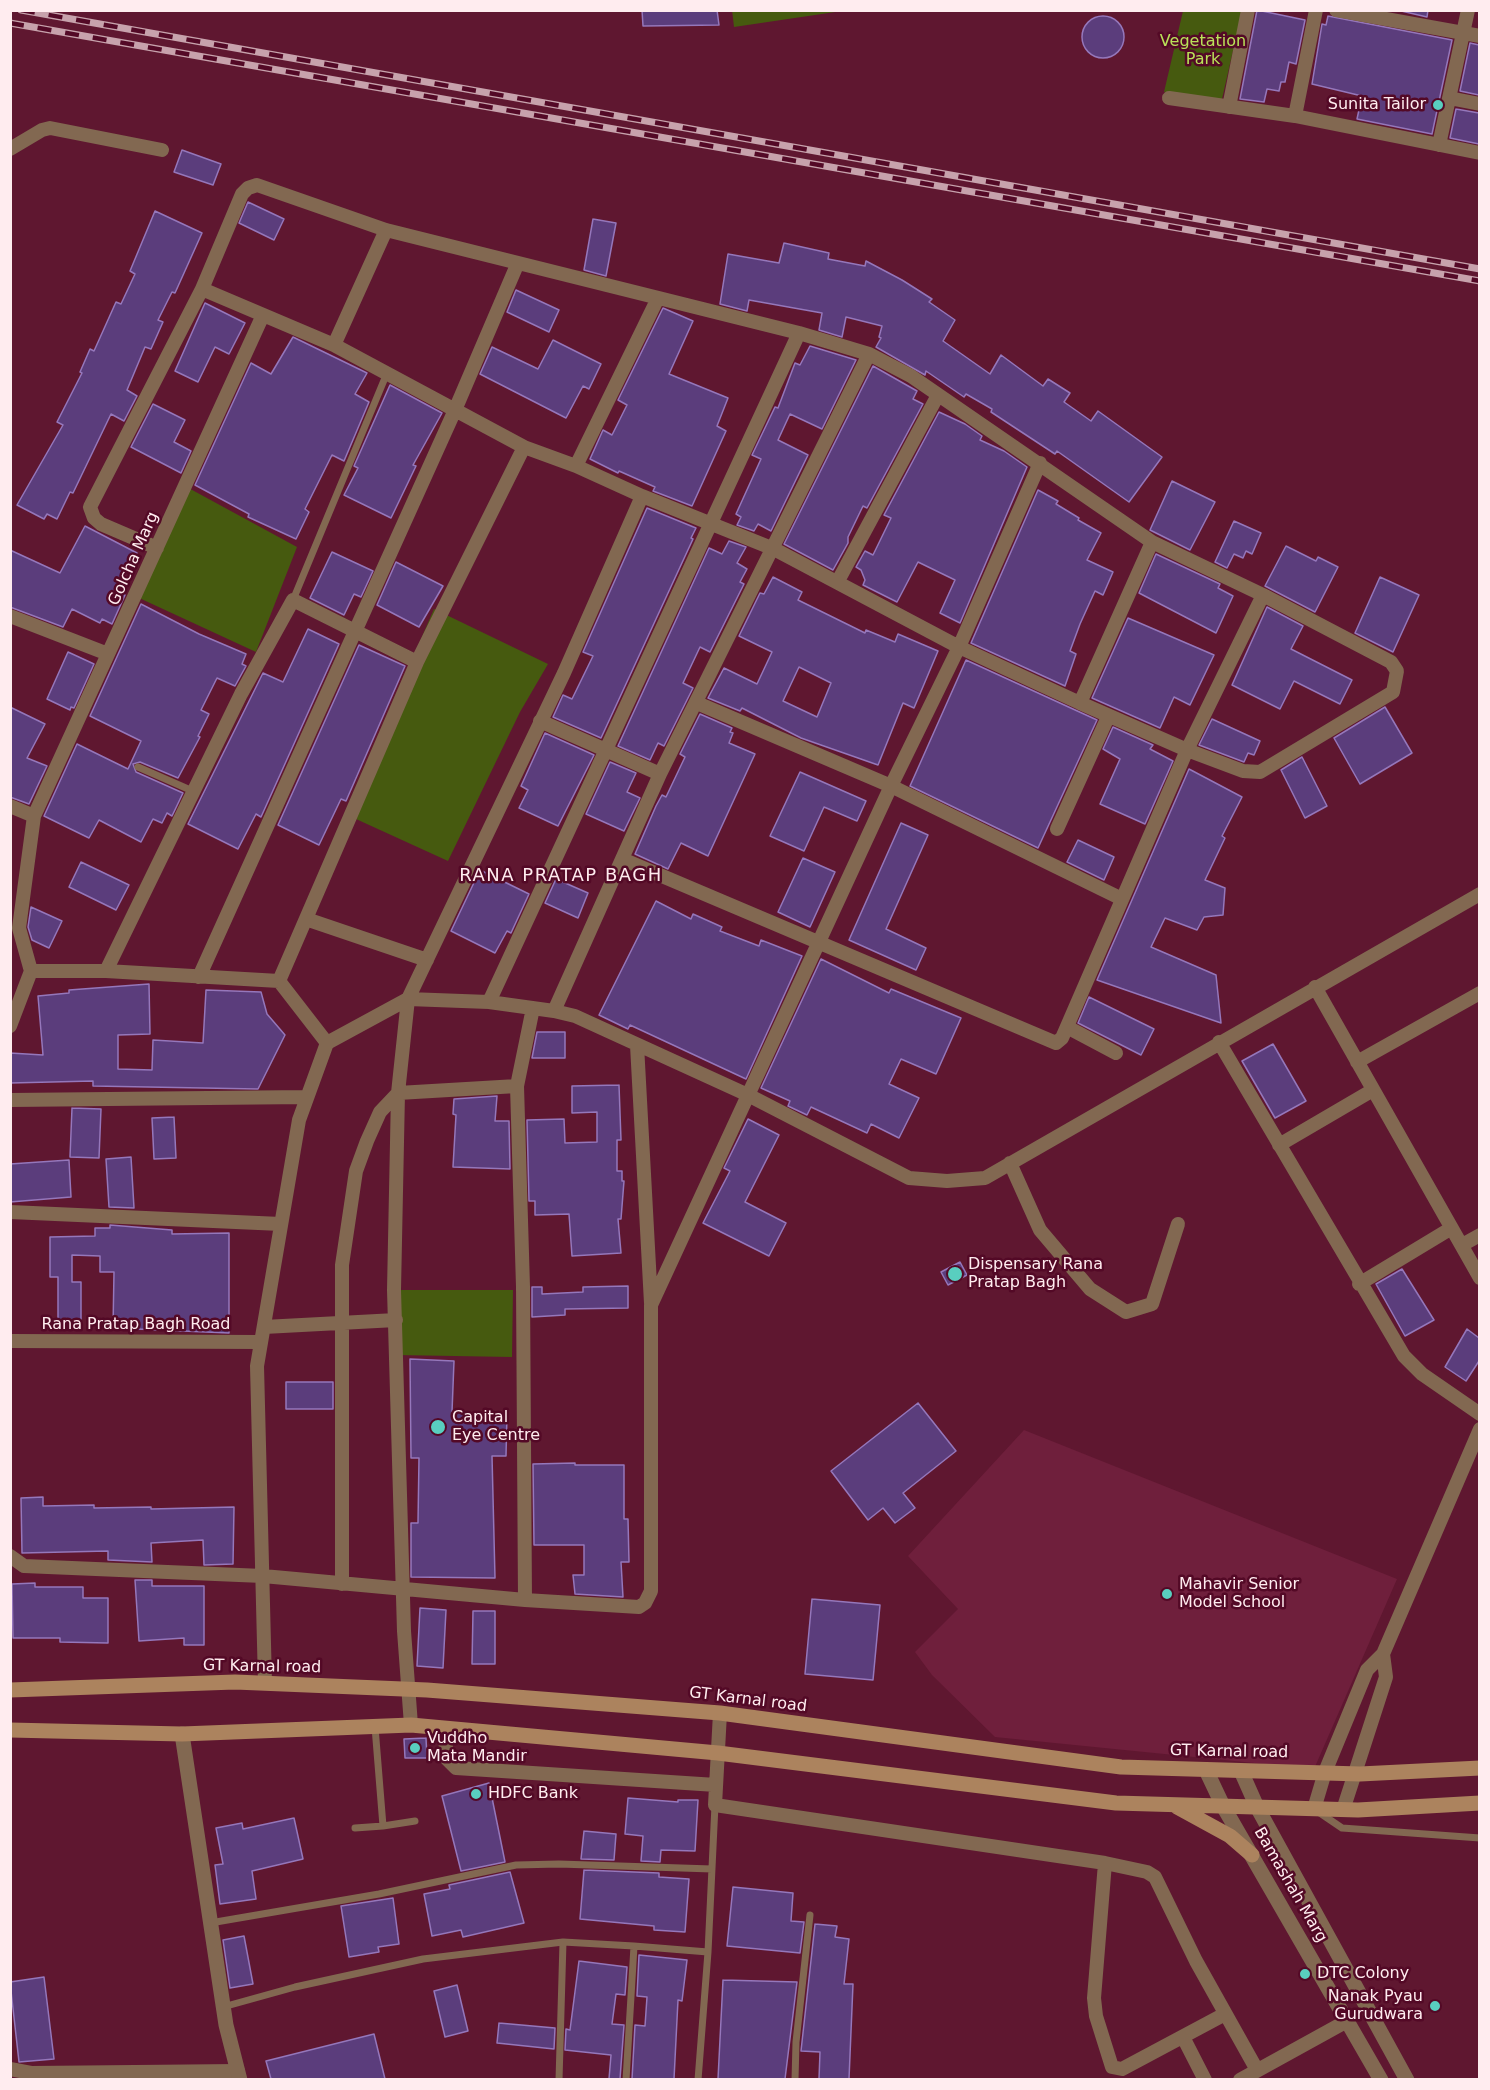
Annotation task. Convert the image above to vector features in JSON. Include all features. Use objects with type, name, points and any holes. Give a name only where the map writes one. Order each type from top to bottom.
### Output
[{"type":"main road","name":"GT Karnal road","points":[[10,1690],[265,1683],[409,1690],[720,1713],[1121,1767],[1356,1774],[1479,1768]]},
{"type":"main road","points":[[10,1730],[182,1734],[411,1725],[718,1753],[1116,1803],[1343,1810],[1479,1803]]},
{"type":"main road","points":[[1171,1804],[1215,1826],[1252,1856]]},
{"type":"street","points":[[1229,107],[1248,10]]},
{"type":"street","points":[[1295,116],[1316,10]]},
{"type":"street","points":[[1336,10],[1384,15],[1479,36]]},
{"type":"street","points":[[1439,145],[1468,10]]},
{"type":"street","points":[[1169,98],[1295,116],[1479,153]]},
{"type":"street","points":[[1449,98],[1479,104]]},
{"type":"street","points":[[10,149],[42,130],[50,128],[162,150]]},
{"type":"street","points":[[157,548],[101,524],[94,518],[90,507],[202,289],[242,194],[248,188],[257,185],[386,230],[517,265],[799,333],[869,354],[911,376],[1152,542],[1263,595],[1391,662],[1397,671],[1393,692],[1260,772],[1243,771],[1108,717],[959,647],[774,549],[711,521],[642,496],[576,466],[524,447],[334,345],[202,289]]},
{"type":"street","points":[[334,345],[386,230]]},
{"type":"street","points":[[199,977],[455,410],[517,265]]},
{"type":"street","points":[[576,466],[658,298]]},
{"type":"street","name":"Golcha Marg","points":[[31,971],[19,928],[34,816],[262,315]]},
{"type":"street","points":[[489,1002],[604,749],[799,333]]},
{"type":"street","points":[[554,1011],[660,774],[774,549],[869,354]]},
{"type":"street","points":[[837,581],[938,395]]},
{"type":"street","points":[[279,981],[417,662],[524,447]]},
{"type":"street","points":[[651,1305],[891,786],[959,647],[1040,463]]},
{"type":"street","points":[[411,1725],[403,1591],[396,1320],[398,1093],[408,999],[540,721],[642,496]]},
{"type":"street","points":[[1080,703],[1152,542]]},
{"type":"street","points":[[622,859],[1052,1043],[1062,1038],[1187,750],[1263,595]]},
{"type":"street","points":[[106,971],[241,694],[293,600],[417,662]]},
{"type":"street","points":[[10,616],[108,654]]},
{"type":"street","points":[[697,703],[891,786],[1122,898]]},
{"type":"street","points":[[1057,829],[1108,717]]},
{"type":"street","points":[[540,721],[660,774]]},
{"type":"street","points":[[10,806],[34,816]]},
{"type":"street","points":[[265,1683],[257,1366],[298,1120],[327,1043],[408,999],[489,1002],[554,1011],[574,1016],[748,1095],[909,1178],[947,1181],[985,1178],[1476,896],[1479,911]]},
{"type":"street","points":[[306,919],[427,960]]},
{"type":"street","points":[[10,1026],[31,971],[106,971],[279,981],[327,1043]]},
{"type":"street","points":[[1315,987],[1479,1278]]},
{"type":"street","points":[[1357,1062],[1479,993]]},
{"type":"street","points":[[525,1600],[523,1287],[518,1086],[533,1008]]},
{"type":"street","points":[[1067,1027],[1116,1053]]},
{"type":"street","points":[[1219,1042],[1359,1284],[1413,1367],[1479,1414]]},
{"type":"street","points":[[10,1556],[24,1566],[263,1576],[403,1591],[639,1607],[649,1598],[651,1305],[637,1045]]},
{"type":"street","points":[[342,1584],[342,1265],[356,1171],[372,1125],[380,1112],[398,1093],[518,1086]]},
{"type":"street","points":[[1279,1145],[1373,1090]]},
{"type":"street","points":[[10,1100],[307,1097]]},
{"type":"street","points":[[1010,1163],[1040,1230],[1090,1289],[1126,1312],[1152,1304],[1178,1224]]},
{"type":"street","points":[[10,1212],[281,1224]]},
{"type":"street","points":[[1359,1284],[1450,1229]]},
{"type":"street","points":[[1462,1245],[1479,1235]]},
{"type":"street","points":[[264,1327],[396,1320]]},
{"type":"street","name":"Rana Pratap Bagh Road","points":[[10,1341],[261,1342]]},
{"type":"street","points":[[1314,1809],[1325,1772],[1367,1670],[1383,1654],[1479,1429]]},
{"type":"street","points":[[1343,1810],[1386,1677],[1383,1654]]},
{"type":"street","points":[[720,1713],[715,1805],[1105,1863],[1147,1872],[1155,1877],[1225,2014],[1257,2070]]},
{"type":"street","points":[[444,1728],[447,1759],[456,1768],[716,1785]]},
{"type":"street","points":[[10,2069],[31,2076],[239,2075],[223,2007],[182,1734]]},
{"type":"street","name":"Bamashah Marg","points":[[1206,1770],[1223,1806],[1381,2079]]},
{"type":"street","name":"Bamashah Marg","points":[[1241,1771],[1257,1807],[1407,2079]]},
{"type":"street","points":[[1105,1863],[1094,1998],[1109,2063],[1116,2070],[1122,2069],[1225,2014]]},
{"type":"street","points":[[1331,1993],[1353,1982]]},
{"type":"street","points":[[1240,2079],[1347,2021]]},
{"type":"street","points":[[1183,2037],[1205,2079]]},
{"type":"lane","points":[[293,600],[387,373]]},
{"type":"lane","points":[[138,767],[195,792]]},
{"type":"lane","points":[[375,1727],[383,1826]]},
{"type":"lane","points":[[698,2079],[708,1952],[715,1805]]},
{"type":"lane","points":[[1314,1809],[1342,1828],[1479,1838]]},
{"type":"lane","points":[[355,1828],[415,1821]]},
{"type":"lane","points":[[210,1923],[379,1894],[516,1865],[559,1864],[712,1869]]},
{"type":"lane","points":[[795,2079],[796,2043],[810,1915]]},
{"type":"lane","points":[[223,2007],[295,1987],[423,1959],[564,1942],[708,1952]]},
{"type":"lane","points":[[559,2079],[564,1942]]},
{"type":"lane","points":[[626,2079],[634,1946]]},
{"type":"shaded area","name":"Mahavir Senior Model School","points":[[1024,1430],[1397,1579],[1314,1769],[995,1737],[932,1675],[915,1652],[958,1609],[908,1556]]},
{"type":"green space","points":[[732,10],[842,10],[842,11],[734,27]]},
{"type":"green space","name":"Vegetation Park","points":[[1183,11],[1242,11],[1222,99],[1164,92]]},
{"type":"green space","points":[[183,485],[297,547],[256,652],[137,597]]},
{"type":"green space","points":[[434,609],[548,664],[520,712],[448,861],[345,814]]},
{"type":"green space","points":[[394,1290],[513,1290],[512,1357],[395,1355]]},
{"type":"building","points":[[642,10],[717,10],[719,25],[643,26]]},
{"type":"building","points":[[1257,10],[1305,20],[1296,64],[1289,62],[1285,82],[1281,82],[1279,91],[1267,89],[1264,102],[1240,99]]},
{"type":"building","points":[[1397,10],[1428,10],[1427,17]]},
{"type":"building","points":[[1103,16],[1111,17],[1118,22],[1123,29],[1123,45],[1118,52],[1111,57],[1103,58],[1095,57],[1088,52],[1083,45],[1082,37],[1083,29],[1088,22],[1095,17]]},
{"type":"building","points":[[1328,16],[1452,40],[1432,134],[1357,119],[1362,96],[1312,84],[1322,24],[1326,25]]},
{"type":"building","points":[[1470,43],[1479,45],[1479,95],[1460,91]]},
{"type":"building","points":[[1456,109],[1479,113],[1479,144],[1450,138]]},
{"type":"building","points":[[182,150],[221,164],[213,185],[174,172]]},
{"type":"building","points":[[248,202],[284,219],[274,240],[239,223]]},
{"type":"building","points":[[155,211],[202,233],[175,293],[172,292],[158,320],[163,322],[151,349],[145,347],[127,390],[137,396],[124,421],[111,414],[73,493],[70,492],[57,519],[47,514],[44,519],[17,505],[63,425],[57,422],[82,373],[80,372],[90,349],[94,351],[116,302],[121,304],[135,274],[130,271]]},
{"type":"building","points":[[593,219],[616,223],[606,276],[584,270]]},
{"type":"building","points":[[784,243],[829,253],[828,259],[865,266],[866,261],[902,280],[932,299],[929,302],[955,320],[943,341],[990,374],[1001,355],[1043,386],[1048,379],[1070,393],[1064,402],[1091,421],[1098,411],[1162,457],[1129,502],[1057,451],[1055,454],[991,412],[992,409],[966,394],[964,397],[926,371],[925,375],[876,347],[881,338],[879,337],[882,326],[846,317],[842,337],[819,330],[822,313],[749,300],[747,311],[720,304],[728,254],[779,263]]},
{"type":"building","points":[[516,290],[559,310],[549,332],[507,312]]},
{"type":"building","points":[[205,303],[245,323],[229,354],[215,347],[198,382],[175,371]]},
{"type":"building","points":[[663,308],[693,321],[669,374],[728,398],[717,426],[726,431],[692,506],[653,491],[655,487],[590,459],[603,430],[612,435],[627,405],[618,400]]},
{"type":"building","points":[[293,337],[367,373],[355,394],[369,402],[344,461],[332,455],[305,509],[309,512],[296,539],[248,517],[249,514],[195,485],[251,363],[271,374]]},
{"type":"building","points":[[553,340],[601,364],[589,389],[583,386],[566,418],[480,374],[492,347],[538,369]]},
{"type":"building","points":[[810,346],[856,360],[822,429],[790,414],[778,440],[808,455],[771,531],[758,524],[754,531],[737,525],[741,517],[736,514],[761,459],[752,455],[775,407],[778,408],[795,363],[800,365]]},
{"type":"building","points":[[873,366],[917,391],[913,399],[923,404],[867,508],[863,506],[848,537],[848,543],[833,570],[784,544]]},
{"type":"building","points":[[390,385],[442,413],[413,465],[416,466],[391,518],[344,495],[358,468],[354,466]]},
{"type":"building","points":[[153,404],[185,420],[174,442],[191,451],[181,473],[131,447]]},
{"type":"building","points":[[939,412],[965,424],[982,436],[980,440],[1004,451],[1027,467],[960,623],[940,613],[955,580],[918,562],[897,602],[863,585],[865,580],[861,570],[856,567],[865,551],[873,555],[891,518],[884,515]]},
{"type":"building","points":[[1172,481],[1215,502],[1190,550],[1150,530]]},
{"type":"building","points":[[1038,490],[1058,501],[1056,504],[1079,518],[1078,520],[1101,533],[1087,560],[1113,572],[1103,595],[1095,591],[1080,624],[1070,651],[1076,654],[1065,686],[971,643]]},
{"type":"building","points":[[647,508],[696,528],[691,538],[693,539],[601,738],[553,717],[563,695],[572,699],[593,656],[583,652]]},
{"type":"building","points":[[1234,521],[1261,533],[1252,554],[1246,551],[1243,558],[1234,554],[1227,568],[1215,562]]},
{"type":"building","points":[[85,526],[137,553],[116,591],[125,595],[112,624],[102,619],[100,623],[72,609],[63,627],[10,607],[10,550],[60,573]]},
{"type":"building","points":[[729,541],[746,547],[737,563],[747,569],[740,582],[744,584],[710,652],[700,647],[683,683],[693,688],[664,746],[658,743],[650,760],[618,746],[709,548],[722,554]]},
{"type":"building","points":[[1286,546],[1316,561],[1318,557],[1338,567],[1315,612],[1265,586]]},
{"type":"building","points":[[332,552],[373,571],[361,597],[354,594],[344,615],[310,598]]},
{"type":"building","points":[[1156,554],[1220,584],[1218,588],[1233,596],[1216,633],[1139,593]]},
{"type":"building","points":[[396,562],[443,586],[419,627],[377,605]]},
{"type":"building","points":[[773,577],[802,592],[798,600],[865,633],[866,630],[895,642],[898,634],[938,651],[914,708],[903,703],[878,765],[801,738],[742,708],[740,711],[708,698],[724,668],[757,684],[772,652],[739,636],[760,593],[764,594]],"holes":[[[799,667],[831,683],[817,717],[783,701]]]},
{"type":"building","points":[[1380,577],[1419,595],[1393,652],[1355,633]]},
{"type":"building","points":[[141,604],[199,634],[246,654],[242,664],[246,666],[235,686],[217,678],[201,710],[209,714],[198,736],[200,737],[178,778],[140,762],[133,764],[136,772],[183,793],[172,816],[167,813],[162,823],[153,819],[141,842],[99,820],[89,838],[44,816],[77,744],[128,769],[141,741],[90,716]]},
{"type":"building","points":[[1267,607],[1303,626],[1291,649],[1352,680],[1340,704],[1294,681],[1280,709],[1232,685]]},
{"type":"building","points":[[1128,618],[1214,655],[1190,705],[1174,697],[1160,728],[1092,698]]},
{"type":"building","points":[[308,629],[339,644],[261,817],[256,814],[238,849],[188,824],[263,673],[283,682]]},
{"type":"building","points":[[359,645],[405,666],[346,801],[341,799],[319,845],[278,825]]},
{"type":"building","points":[[68,652],[94,664],[74,708],[71,707],[70,710],[47,699]]},
{"type":"building","points":[[966,660],[1097,720],[1038,848],[910,786]]},
{"type":"building","points":[[10,707],[45,724],[27,758],[47,766],[29,804],[10,797]]},
{"type":"building","points":[[1385,707],[1412,753],[1360,784],[1334,738]]},
{"type":"building","points":[[700,714],[732,728],[730,732],[733,733],[729,743],[755,754],[708,856],[681,843],[668,869],[635,854],[656,806],[662,795],[666,797],[685,757],[680,754]]},
{"type":"building","points":[[1212,719],[1260,741],[1254,755],[1248,753],[1244,762],[1199,745]]},
{"type":"building","points":[[1113,727],[1153,745],[1150,749],[1173,761],[1145,824],[1100,804],[1120,759],[1103,749]]},
{"type":"building","points":[[545,733],[594,755],[558,826],[519,808],[528,790],[521,786]]},
{"type":"building","points":[[1302,757],[1327,806],[1305,818],[1281,770]]},
{"type":"building","points":[[610,762],[636,773],[627,792],[640,798],[624,831],[586,814]]},
{"type":"building","points":[[1189,769],[1242,797],[1222,836],[1225,838],[1205,880],[1225,888],[1223,915],[1204,917],[1197,930],[1165,918],[1151,947],[1216,975],[1221,1023],[1097,980]]},
{"type":"building","points":[[800,772],[866,801],[857,821],[824,807],[804,851],[770,836]]},
{"type":"building","points":[[901,823],[928,835],[886,929],[926,948],[916,970],[849,940]]},
{"type":"building","points":[[1078,840],[1114,857],[1104,880],[1067,862]]},
{"type":"building","points":[[803,858],[835,872],[810,927],[778,912]]},
{"type":"building","points":[[81,862],[129,885],[116,910],[69,887]]},
{"type":"building","points":[[480,870],[529,894],[511,933],[507,931],[495,953],[451,931]]},
{"type":"building","points":[[556,879],[588,893],[578,918],[545,903]]},
{"type":"building","points":[[656,901],[691,919],[693,914],[722,927],[720,931],[759,946],[761,940],[802,956],[746,1079],[630,1025],[628,1029],[599,1015]]},
{"type":"building","points":[[31,907],[62,921],[49,948],[32,940],[28,927]]},
{"type":"building","points":[[821,959],[889,993],[891,989],[961,1018],[936,1074],[901,1059],[889,1084],[919,1098],[899,1138],[871,1124],[867,1133],[811,1107],[807,1115],[788,1106],[790,1101],[761,1088]]},
{"type":"building","points":[[149,984],[150,1034],[118,1035],[118,1069],[152,1070],[153,1040],[203,1043],[206,990],[261,992],[267,1014],[285,1035],[258,1089],[93,1086],[93,1081],[10,1083],[10,1053],[43,1055],[38,996],[69,993],[69,990]]},
{"type":"building","points":[[1089,997],[1154,1029],[1141,1055],[1078,1023]]},
{"type":"building","points":[[537,1032],[565,1032],[565,1058],[532,1058]]},
{"type":"building","points":[[1273,1044],[1306,1101],[1275,1118],[1242,1061]]},
{"type":"building","points":[[619,1085],[621,1140],[617,1140],[617,1171],[622,1171],[622,1181],[624,1181],[621,1219],[618,1219],[621,1253],[572,1256],[569,1214],[535,1215],[535,1201],[529,1201],[527,1120],[564,1119],[565,1143],[597,1142],[597,1112],[572,1113],[572,1086]]},
{"type":"building","points":[[497,1096],[495,1121],[509,1121],[510,1169],[453,1167],[456,1115],[453,1114],[454,1099]]},
{"type":"building","points":[[72,1108],[101,1109],[99,1158],[70,1157]]},
{"type":"building","points":[[174,1117],[176,1158],[154,1159],[152,1118]]},
{"type":"building","points":[[748,1119],[779,1135],[745,1202],[786,1223],[769,1256],[703,1223],[730,1171],[724,1168]]},
{"type":"building","points":[[131,1157],[134,1208],[109,1207],[106,1159]]},
{"type":"building","points":[[69,1160],[71,1197],[10,1202],[10,1164]]},
{"type":"building","points":[[110,1225],[172,1230],[172,1234],[229,1233],[229,1333],[113,1328],[114,1272],[100,1272],[100,1256],[72,1255],[72,1282],[81,1282],[81,1327],[58,1327],[58,1277],[50,1277],[50,1237],[95,1236],[95,1228],[110,1228]]},
{"type":"building","points":[[960,1262],[967,1275],[948,1285],[941,1272]]},
{"type":"building","points":[[1402,1269],[1434,1320],[1405,1336],[1376,1284]]},
{"type":"building","points":[[628,1286],[628,1308],[565,1309],[565,1315],[532,1317],[532,1287],[542,1287],[542,1294],[583,1292],[583,1287]]},
{"type":"building","points":[[1467,1329],[1479,1338],[1479,1361],[1466,1381],[1445,1367]]},
{"type":"building","points":[[410,1359],[454,1361],[452,1412],[507,1414],[506,1456],[492,1456],[495,1578],[411,1577],[411,1523],[418,1523],[419,1458],[411,1458]]},
{"type":"building","points":[[286,1382],[333,1382],[333,1409],[286,1409]]},
{"type":"building","points":[[918,1403],[956,1451],[903,1493],[915,1508],[895,1523],[883,1508],[868,1520],[831,1471]]},
{"type":"building","points":[[575,1463],[575,1465],[624,1465],[624,1519],[628,1519],[629,1562],[621,1562],[623,1597],[575,1594],[573,1575],[584,1575],[584,1545],[534,1545],[533,1464]]},
{"type":"building","points":[[43,1497],[43,1506],[94,1505],[94,1508],[151,1507],[151,1509],[234,1507],[233,1564],[204,1565],[203,1540],[151,1543],[152,1562],[108,1560],[108,1551],[22,1553],[21,1498]]},
{"type":"building","points":[[135,1580],[152,1580],[152,1586],[204,1586],[204,1645],[184,1645],[184,1638],[139,1641]]},
{"type":"building","points":[[35,1583],[35,1587],[83,1587],[83,1598],[108,1598],[108,1643],[60,1642],[60,1638],[13,1638],[12,1584]]},
{"type":"building","points":[[812,1599],[880,1605],[873,1680],[805,1674]]},
{"type":"building","points":[[420,1608],[446,1610],[443,1668],[417,1666]]},
{"type":"building","points":[[473,1611],[495,1611],[495,1664],[472,1664]]},
{"type":"building","name":"Vuddho Mata Mandir","points":[[426,1738],[427,1758],[405,1758],[404,1739]]},
{"type":"building","points":[[489,1783],[505,1862],[461,1871],[442,1796]]},
{"type":"building","points":[[628,1798],[678,1802],[678,1800],[698,1800],[695,1851],[661,1850],[660,1862],[641,1861],[643,1836],[625,1834]]},
{"type":"building","points":[[294,1818],[303,1859],[252,1871],[256,1899],[220,1904],[215,1865],[223,1864],[216,1828],[242,1823],[243,1829]]},
{"type":"building","points":[[584,1831],[616,1834],[614,1860],[581,1859]]},
{"type":"building","points":[[584,1870],[659,1873],[659,1877],[689,1879],[685,1932],[654,1930],[654,1926],[580,1919]]},
{"type":"building","points":[[510,1872],[524,1923],[463,1937],[461,1930],[432,1936],[424,1894],[450,1889],[449,1885]]},
{"type":"building","points":[[733,1887],[793,1893],[791,1921],[804,1922],[800,1953],[727,1946]]},
{"type":"building","points":[[393,1898],[399,1944],[378,1947],[379,1952],[349,1957],[341,1906]]},
{"type":"building","points":[[815,1924],[837,1926],[835,1937],[849,1939],[844,1984],[853,1984],[849,2079],[819,2079],[820,2052],[801,2051]]},
{"type":"building","points":[[244,1936],[253,1984],[230,1988],[223,1940]]},
{"type":"building","points":[[639,1955],[687,1960],[682,2001],[678,2000],[674,2079],[632,2079],[635,2025],[645,2026],[647,1997],[637,1996]]},
{"type":"building","points":[[579,1961],[627,1967],[625,1995],[616,1994],[612,2024],[624,2025],[620,2079],[609,2079],[611,2055],[565,2050],[566,2029],[570,2030]]},
{"type":"building","points":[[44,1977],[54,2059],[19,2062],[10,1982]]},
{"type":"building","points":[[723,1980],[797,1982],[785,2079],[718,2079]]},
{"type":"building","points":[[457,1985],[468,2031],[445,2037],[434,1991]]},
{"type":"building","points":[[499,2023],[555,2028],[554,2049],[497,2043]]},
{"type":"building","points":[[374,2034],[385,2079],[271,2079],[266,2061]]},
{"type":"railway","points":[[21,10],[1480,269]]},
{"type":"railway","points":[[10,23],[1480,281]]},
{"type":"place","name":"Sunita Tailor","points":[[1438,105]]},
{"type":"place","name":"Dispensary Rana Pratap Bagh","points":[[955,1274]]},
{"type":"place","name":"Capital Eye Centre","points":[[438,1427]]},
{"type":"place","name":"Mahavir Senior Model School","points":[[1167,1594]]},
{"type":"place","name":"Vuddho Mata Mandir","points":[[415,1748]]},
{"type":"place","name":"HDFC Bank","points":[[476,1794]]},
{"type":"place","name":"DTC Colony","points":[[1305,1974]]},
{"type":"place","name":"Nanak Pyau Gurudwara","points":[[1435,2006]]},
{"type":"district","name":"RANA PRATAP BAGH","points":[[561,876]]}]
